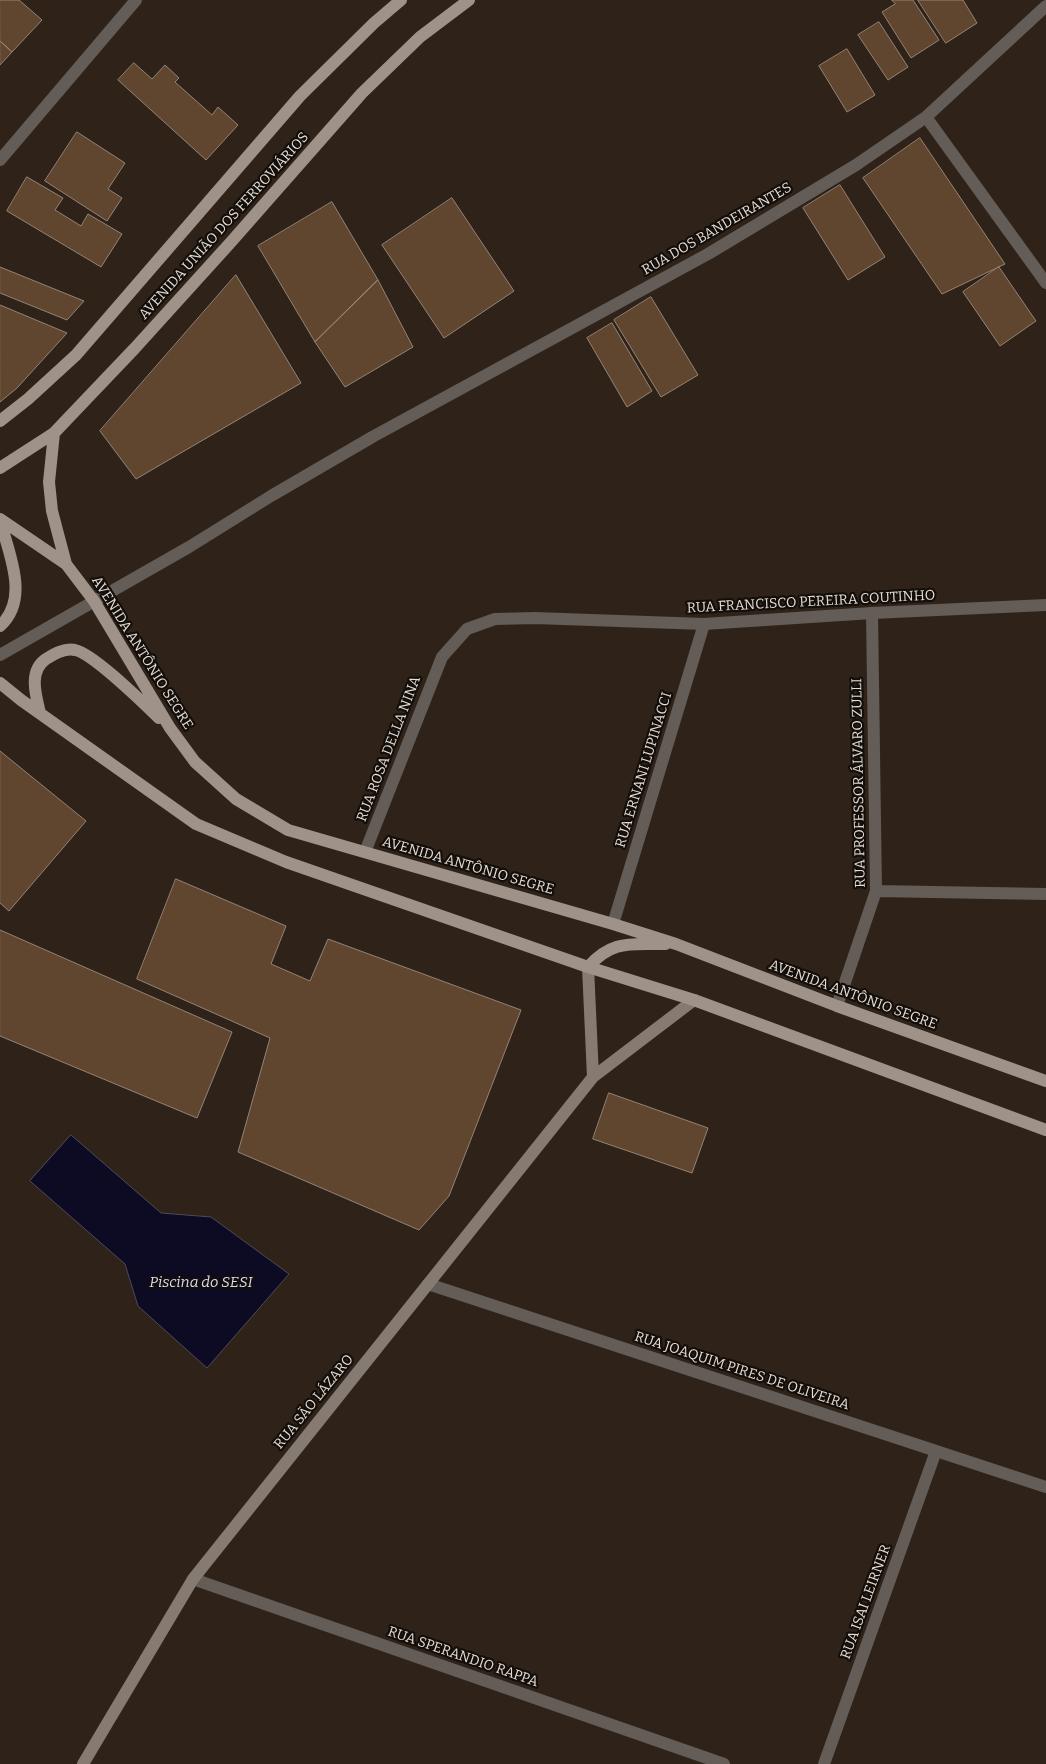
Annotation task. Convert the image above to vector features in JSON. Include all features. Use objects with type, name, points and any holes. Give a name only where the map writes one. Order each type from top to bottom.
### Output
[{"type":"main road","name":"AVENIDA UNIÃO DOS FERROVIÁRIOS","points":[[0,421],[28,400],[76,355],[300,96],[374,23],[401,0]]},
{"type":"main road","name":"AVENIDA UNIÃO DOS FERROVIÁRIOS","points":[[0,468],[54,433],[142,341],[232,242],[362,93],[420,37],[469,0]]},
{"type":"main road","points":[[54,433],[48,482],[52,511],[66,564]]},
{"type":"main road","points":[[0,520],[17,584],[15,606],[0,626]]},
{"type":"main road","name":"AVENIDA ANTÔNIO SEGRE","points":[[0,520],[66,564],[94,601],[170,728],[195,762],[236,799],[288,830],[676,944],[837,1006],[1046,1081]]},
{"type":"main road","points":[[40,713],[35,692],[34,676],[41,662],[56,652],[74,650],[91,658],[170,728]]},
{"type":"main road","points":[[0,683],[196,824],[286,862],[588,967],[694,1000],[1046,1130]]},
{"type":"main road","points":[[593,1077],[588,967],[598,956],[609,949],[621,946],[676,944]]},
{"type":"main road","name":"RUA SÃO LÁZARO","points":[[83,1764],[193,1579],[593,1077],[694,1000]]},
{"type":"street","points":[[0,160],[136,0]]},
{"type":"street","name":"RUA DOS BANDEIRANTES","points":[[0,655],[189,547],[374,436],[708,254],[856,165],[926,117],[1046,6]]},
{"type":"street","points":[[926,117],[1046,283]]},
{"type":"street","name":"RUA FRANCISCO PEREIRA COUTINHO","points":[[442,657],[467,629],[495,619],[535,618],[704,624],[872,613],[1046,605]]},
{"type":"street","name":"RUA PROFESSOR ÁLVARO ZULLI","points":[[837,1006],[876,892],[872,613]]},
{"type":"street","name":"RUA ERNANI LUPINACCI","points":[[613,924],[704,624]]},
{"type":"street","name":"RUA ROSA DELLA NINA","points":[[365,852],[442,657]]},
{"type":"street","points":[[876,892],[1046,894]]},
{"type":"street","name":"RUA JOAQUIM PIRES DE OLIVEIRA","points":[[428,1284],[1046,1487]]},
{"type":"street","name":"RUA ISAI LEIRNER","points":[[824,1764],[936,1450]]},
{"type":"street","name":"RUA SPERANDIO RAPPA","points":[[193,1579],[724,1764]]},
{"type":"water","name":"Piscina do SESI","points":[[71,1135],[161,1213],[211,1217],[289,1274],[207,1368],[138,1306],[125,1264],[30,1181]]},
{"type":"building","points":[[0,0],[19,0],[42,20],[12,52],[0,41]]},
{"type":"building","points":[[892,0],[913,0],[939,40],[911,58],[882,12],[895,4]]},
{"type":"building","points":[[918,0],[963,0],[977,23],[946,43]]},
{"type":"building","points":[[879,22],[908,67],[888,80],[858,35]]},
{"type":"building","points":[[0,41],[12,52],[0,65]]},
{"type":"building","points":[[847,49],[875,95],[847,112],[819,66]]},
{"type":"building","points":[[134,63],[152,79],[165,65],[179,78],[175,82],[212,115],[218,107],[238,125],[206,160],[118,80]]},
{"type":"building","points":[[77,132],[125,163],[108,189],[122,198],[107,221],[45,181]]},
{"type":"building","points":[[920,138],[1005,264],[942,294],[863,178]]},
{"type":"building","points":[[27,177],[63,198],[55,210],[81,226],[88,214],[122,234],[101,267],[7,211]]},
{"type":"building","points":[[840,185],[885,257],[848,280],[803,208]]},
{"type":"building","points":[[452,198],[514,291],[444,338],[382,245]]},
{"type":"building","points":[[332,202],[378,280],[315,342],[258,246]]},
{"type":"building","points":[[0,267],[84,301],[67,320],[0,293]]},
{"type":"building","points":[[999,267],[1036,321],[1000,346],[963,292]]},
{"type":"building","points":[[236,275],[301,383],[136,479],[100,431]]},
{"type":"building","points":[[378,280],[413,347],[345,387],[315,342]]},
{"type":"building","points":[[651,297],[698,375],[661,397],[614,320]]},
{"type":"building","points":[[0,305],[67,333],[17,388],[0,402]]},
{"type":"building","points":[[612,323],[652,391],[627,407],[587,338]]},
{"type":"building","points":[[0,751],[86,821],[9,911],[0,903]]},
{"type":"building","points":[[176,879],[286,926],[271,964],[310,981],[328,939],[521,1010],[449,1196],[419,1230],[238,1152],[270,1038],[137,979]]},
{"type":"building","points":[[0,930],[232,1032],[197,1118],[0,1036]]},
{"type":"building","points":[[609,1093],[708,1128],[692,1173],[593,1139]]}]
